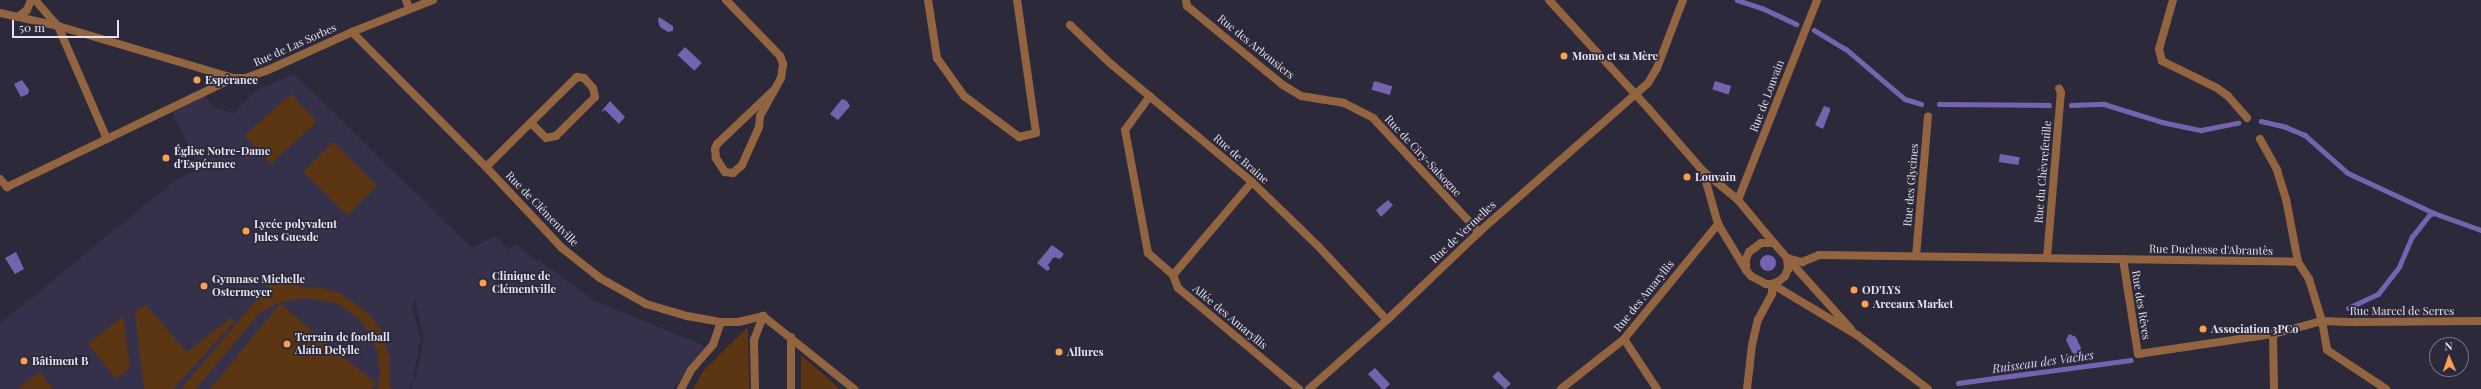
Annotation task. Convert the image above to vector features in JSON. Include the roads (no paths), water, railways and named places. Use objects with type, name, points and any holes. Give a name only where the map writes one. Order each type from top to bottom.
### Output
[{"type":"street","points":[[18,17],[27,10],[31,0]]},
{"type":"street","points":[[35,0],[58,26],[107,138]]},
{"type":"street","points":[[406,0],[409,8]]},
{"type":"street","name":"Rue de Las Sorbes","points":[[0,13],[58,26],[234,78],[246,78],[268,70],[409,8],[433,0]]},
{"type":"street","points":[[726,0],[782,59],[781,78],[760,116],[759,127],[742,165],[733,173],[725,172],[716,158],[715,149],[717,144],[774,90]]},
{"type":"street","points":[[928,0],[937,58],[964,96],[1018,137],[1036,133],[1017,0]]},
{"type":"street","name":"Rue des Arbousiers","points":[[1186,0],[1187,6],[1283,85],[1301,96],[1344,103]]},
{"type":"street","points":[[1549,0],[1635,93],[1703,171],[1738,200],[1787,258],[1857,335]]},
{"type":"street","name":"Rue de Vermelles","points":[[1309,389],[1387,320],[1479,232],[1648,83],[1657,68],[1683,0]]},
{"type":"street","name":"Rue de Louvain","points":[[1738,200],[1817,0]]},
{"type":"street","points":[[2173,0],[2159,49],[2162,61],[2217,88],[2228,96],[2247,118]]},
{"type":"street","name":"Rue de Braine","points":[[1070,25],[1150,96],[1252,182],[1318,246],[1387,320]]},
{"type":"street","name":"Rue de Clémentville","points":[[352,32],[486,167],[562,248],[600,278],[646,304],[687,316],[721,322],[738,322],[763,316]]},
{"type":"street","points":[[486,167],[577,77],[584,78],[593,88],[595,97],[556,136],[546,138],[531,124]]},
{"type":"street","points":[[0,179],[7,187],[234,78]]},
{"type":"street","name":"Rue du Chèvrefeuille","points":[[2047,258],[2061,94],[2059,88]]},
{"type":"street","name":"Allée des Amaryllis","points":[[1150,96],[1125,130],[1148,253],[1173,275],[1178,288],[1299,389]]},
{"type":"street","name":"Rue de Ciry-Salsogne","points":[[1344,103],[1373,118],[1479,232]]},
{"type":"street","name":"Rue des Glycines","points":[[1916,256],[1928,117]]},
{"type":"street","points":[[2260,139],[2277,170],[2286,199],[2298,262],[2309,279],[2322,321],[2327,350],[2386,389]]},
{"type":"street","points":[[1703,171],[1718,224],[1746,270],[1758,281],[1772,284],[1857,335],[1928,389]]},
{"type":"street","points":[[1173,275],[1252,182]]},
{"type":"street","name":"Rue des Amaryllis","points":[[1561,389],[1624,340],[1718,224]]},
{"type":"street","points":[[1746,270],[1746,259],[1754,247],[1761,243],[1774,243]]},
{"type":"street","name":"Rue des Rêves","points":[[1787,258],[1802,262],[1819,255],[2123,260],[2138,354],[2273,334],[2322,321]]},
{"type":"street","points":[[1772,284],[1785,276],[1788,269],[1787,258]]},
{"type":"street","name":"Rue Duchesse d'Abrantès","points":[[2123,260],[2298,262]]},
{"type":"street","points":[[1747,389],[1752,345],[1758,320],[1772,294],[1772,284]]},
{"type":"street","points":[[755,389],[754,340],[763,316],[791,337],[853,389]]},
{"type":"street","name":"Rue Marcel de Serres","points":[[2322,321],[2481,321]]},
{"type":"street","points":[[681,389],[691,370],[713,345],[721,322]]},
{"type":"street","points":[[2273,334],[2274,389]]},
{"type":"street","points":[[791,337],[791,389]]},
{"type":"street","points":[[1624,340],[1657,389]]},
{"type":"waterway","name":"Ruisseau des Vaches","points":[[1737,0],[1762,8],[1797,24]]},
{"type":"waterway","name":"Ruisseau des Vaches","points":[[1814,30],[1846,49],[1905,99],[1921,104]]},
{"type":"waterway","name":"Ruisseau des Vaches","points":[[1939,104],[2049,105]]},
{"type":"waterway","name":"Ruisseau des Vaches","points":[[2071,105],[2104,104],[2162,122],[2201,130],[2238,123]]},
{"type":"waterway","name":"Ruisseau des Vaches","points":[[2261,121],[2286,127],[2305,135],[2348,173],[2434,213],[2481,230]]},
{"type":"waterway","name":"Ruisseau des Vaches","points":[[2348,308],[2378,294],[2399,267],[2412,237],[2429,215],[2434,213]]},
{"type":"waterway","name":"Ruisseau des Vaches","points":[[1958,383],[2130,360]]},
{"type":"place","name":"Momo et sa Mère","points":[[1564,56]]},
{"type":"place","name":"Espérance","points":[[197,80]]},
{"type":"place","name":"Église Notre-Dame d'Espérance","points":[[166,158]]},
{"type":"place","name":"Louvain","points":[[1687,177]]},
{"type":"place","name":"Lycée polyvalent Jules Guesde","points":[[246,231]]},
{"type":"place","name":"Clinique de Clémentville","points":[[483,283]]},
{"type":"place","name":"Gymnase Michelle Ostermeyer","points":[[204,286]]},
{"type":"place","name":"OD'LYS","points":[[1854,290]]},
{"type":"place","name":"Arceaux Market","points":[[1865,304]]},
{"type":"place","name":"Association 3PCo","points":[[2203,329]]},
{"type":"place","name":"Terrain de football Alain Delylle","points":[[287,344]]},
{"type":"place","name":"Allures","points":[[1059,352]]},
{"type":"place","name":"Bâtiment B","points":[[24,361]]}]
